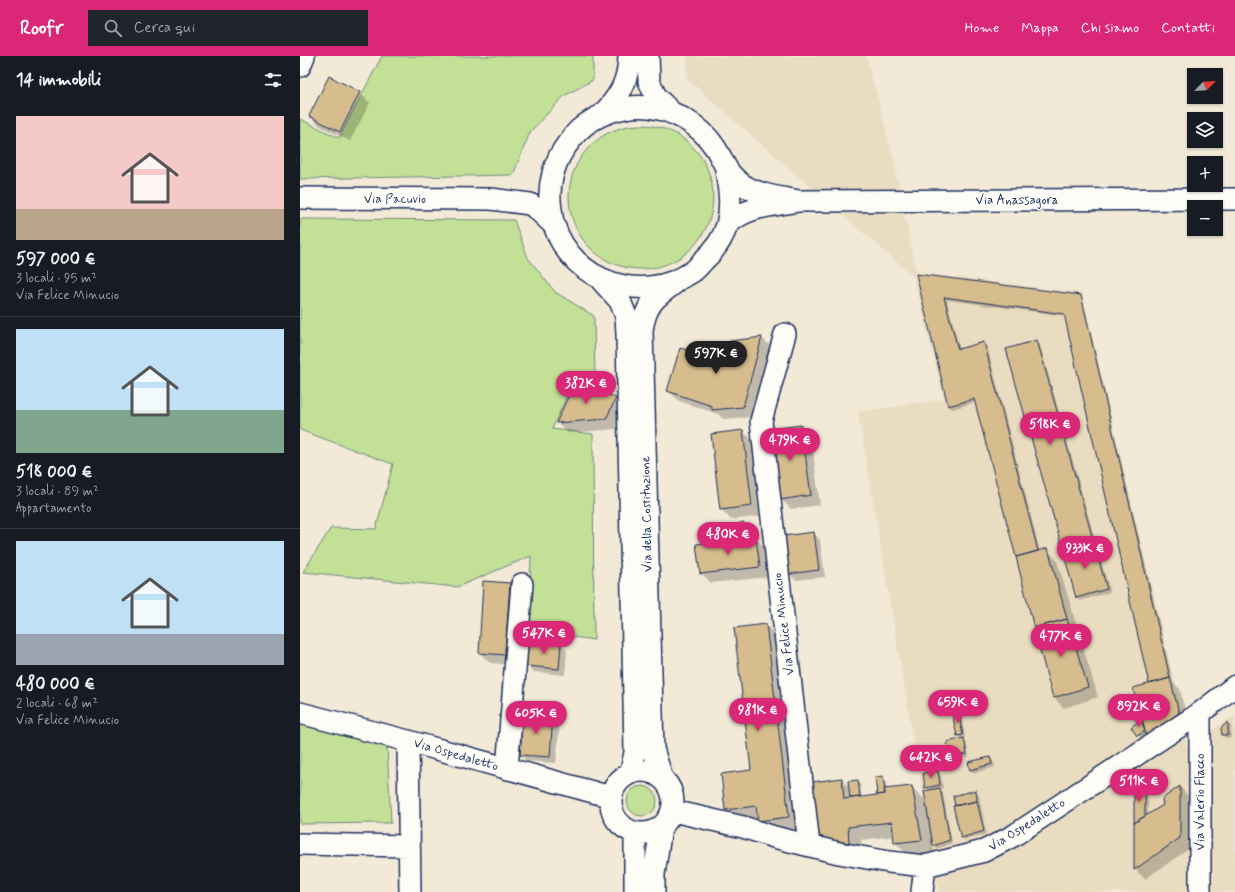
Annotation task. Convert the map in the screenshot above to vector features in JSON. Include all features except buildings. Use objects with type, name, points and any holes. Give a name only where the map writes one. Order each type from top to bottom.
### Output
[{"type":"street","points":[[300,66],[304,56]]},
{"type":"street","points":[[602,115],[612,105],[627,78],[629,56]]},
{"type":"street","points":[[648,56],[649,81],[656,97],[672,112]]},
{"type":"street","name":"Via della Costituzione","points":[[673,811],[673,796],[669,786],[662,778],[653,748],[642,330],[644,315],[648,307],[661,293],[693,271],[713,251],[726,225],[731,197],[726,170],[714,145],[695,126],[672,112],[648,107],[625,108],[602,115],[580,129],[563,150],[552,174],[549,201],[554,225],[564,247],[580,266],[601,279],[624,287],[646,288],[668,284],[693,271]]},
{"type":"street","name":"Via Pacuvio","points":[[491,199],[519,194],[537,188],[563,150]]},
{"type":"street","name":"Via Anassagora","points":[[726,170],[740,182],[757,192],[798,201]]},
{"type":"street","name":"Via Pacuvio","points":[[300,198],[491,199],[530,204],[554,225]]},
{"type":"street","name":"Via Anassagora","points":[[726,225],[735,217],[747,211],[798,201],[1235,199]]},
{"type":"street","name":"Via della Costituzione","points":[[601,279],[620,301],[626,316],[627,328],[635,752],[631,772]]},
{"type":"street","name":"Via Felice Minucio","points":[[785,334],[761,421],[809,845]]},
{"type":"street","points":[[507,769],[522,584]]},
{"type":"street","name":"Via Ospedaletto","points":[[673,811],[742,827],[774,837],[839,853],[889,862],[925,866],[984,852],[1013,836],[1200,713],[1235,686]]},
{"type":"street","name":"Via Valerio Flacco","points":[[1200,713],[1200,892]]},
{"type":"street","name":"Via Ospedaletto","points":[[300,714],[408,741],[611,797]]},
{"type":"street","points":[[408,741],[410,892]]},
{"type":"street","points":[[662,778],[653,772],[631,772],[621,778],[616,784],[611,797],[611,808],[615,818],[621,826],[635,833],[648,834],[661,828],[673,811]]},
{"type":"street","points":[[654,892],[654,874],[661,828]]},
{"type":"street","points":[[635,833],[636,892]]},
{"type":"street","points":[[300,844],[409,846]]},
{"type":"street","points":[[922,892],[925,866]]},
{"type":"shaded area","points":[[687,56],[866,56],[894,160],[916,272],[1082,293],[1181,711],[1187,747],[1235,715],[1235,892],[939,892],[858,412],[944,399],[913,276],[687,79]]},
{"type":"green space","points":[[382,56],[593,56],[593,80],[564,96],[530,132],[513,175],[300,179],[300,119],[339,138]]},
{"type":"green space","points":[[634,125],[648,125],[675,133],[687,141],[697,151],[708,169],[712,183],[712,211],[708,225],[697,243],[687,253],[669,264],[648,269],[634,269],[607,261],[595,253],[585,243],[574,225],[569,204],[569,190],[577,163],[585,151],[595,141],[613,130]]},
{"type":"green space","points":[[300,219],[514,220],[528,258],[555,292],[594,316],[595,384],[576,376],[552,429],[593,434],[594,640],[528,630],[531,556],[457,587],[303,572],[331,528],[376,529],[393,464],[300,430]]},
{"type":"green space","points":[[300,724],[387,745],[391,823],[300,824]]},
{"type":"green space","points":[[642,786],[653,790],[657,801],[653,812],[642,816],[631,812],[627,801],[631,790]]}]
